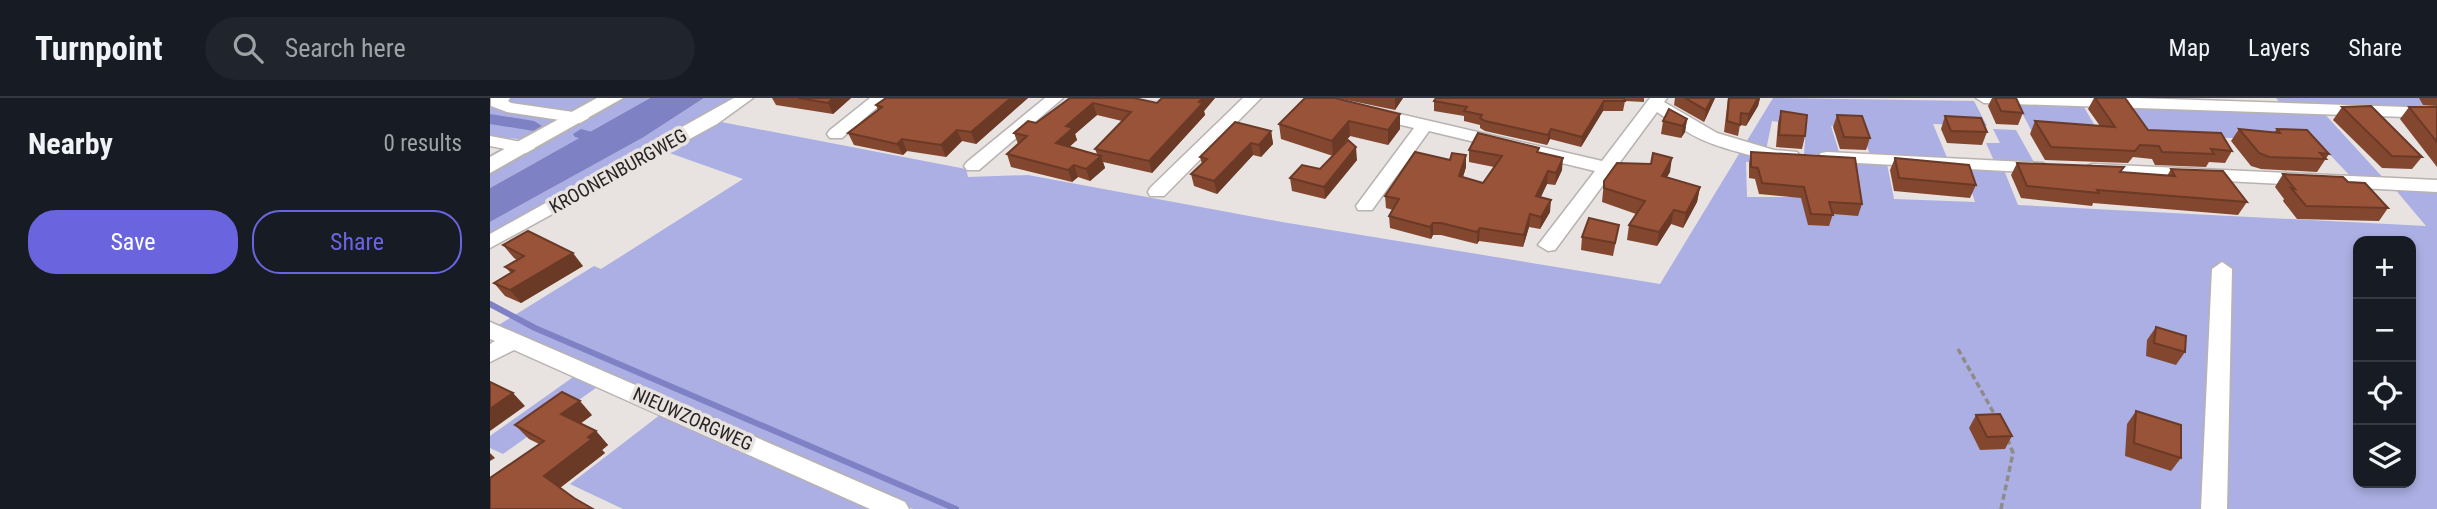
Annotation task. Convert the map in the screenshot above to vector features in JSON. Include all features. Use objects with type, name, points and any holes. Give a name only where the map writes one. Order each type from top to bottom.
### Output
[{"type":"street","points":[[502,98],[497,102],[507,107],[580,118]]},
{"type":"street","points":[[490,166],[613,98]]},
{"type":"street","name":"KROONENBURGWEG","points":[[490,242],[711,120],[745,98]]},
{"type":"street","points":[[836,134],[880,98]]},
{"type":"street","points":[[974,166],[1055,98]]},
{"type":"street","points":[[1157,192],[1253,98]]},
{"type":"street","points":[[1984,98],[2437,113]]},
{"type":"street","points":[[1548,245],[1657,101],[1711,137],[1773,155],[2437,186]]},
{"type":"street","points":[[1361,110],[1607,168]]},
{"type":"street","points":[[1365,206],[1425,125]]},
{"type":"street","points":[[490,141],[526,148]]},
{"type":"street","points":[[2214,509],[2222,269]]},
{"type":"street","name":"NIEUWZORGWEG","points":[[490,330],[895,509]]},
{"type":"street","points":[[490,354],[513,340]]},
{"type":"path","points":[[1958,349],[2000,424]]},
{"type":"path","points":[[2001,509],[2012,453],[2006,435]]},
{"type":"shaded area","points":[[490,98],[500,98],[495,103],[564,119],[519,139],[490,137]]},
{"type":"shaded area","points":[[510,98],[605,98],[573,114],[510,104],[507,101]]},
{"type":"shaded area","points":[[623,98],[650,98],[490,188],[490,171]]},
{"type":"shaded area","points":[[650,98],[704,98],[644,137],[490,222],[490,188]]},
{"type":"shaded area","points":[[704,98],[738,98],[490,238],[490,222],[644,137]]},
{"type":"shaded area","points":[[1773,98],[1974,101],[1987,126],[1933,124],[1948,160],[1871,157],[1859,126],[1831,126],[1840,155],[1804,154],[1806,126],[1772,121],[1766,150],[1760,161],[1746,162],[1747,197],[1857,197],[1852,162],[1887,164],[1894,199],[1975,202],[1964,168],[2004,170],[2018,205],[2426,226],[2394,188],[2437,189],[2437,509],[913,509],[497,326],[594,266],[601,269],[743,179],[661,150],[716,121],[966,169],[968,177],[1028,175],[1282,222],[1660,284]]},
{"type":"shaded area","points":[[2276,98],[2437,98],[2437,111],[2282,106]]},
{"type":"shaded area","points":[[2017,103],[2082,104],[2100,134],[2032,132]]},
{"type":"shaded area","points":[[2120,106],[2321,110],[2387,182],[2354,180],[2316,140],[2142,136]]},
{"type":"shaded area","points":[[1993,129],[2016,130],[2035,164],[1995,163],[1986,143],[2000,143]]},
{"type":"shaded area","points":[[576,375],[600,385],[503,454],[490,448],[490,436]]},
{"type":"shaded area","points":[[665,411],[884,509],[623,509],[570,484]]},
{"type":"building","points":[[798,98],[833,98],[828,103]]},
{"type":"building","points":[[886,98],[1011,98],[971,132],[957,130],[941,145],[902,139],[897,144],[848,133],[882,107],[876,105]]},
{"type":"building","points":[[1070,98],[1134,98],[1157,103],[1162,98],[1203,98],[1199,102],[1203,103],[1149,161],[1095,149],[1131,112],[1093,103],[1066,126],[1073,128],[1056,143],[1101,156],[1086,169],[1074,165],[1068,170],[1007,154],[1027,136],[1014,133],[1028,121],[1036,123]]},
{"type":"building","points":[[1305,98],[1335,98],[1400,114],[1388,130],[1349,121],[1332,141],[1279,124]]},
{"type":"building","points":[[1436,98],[1624,98],[1625,101],[1604,101],[1582,137],[1551,129],[1548,135],[1485,121],[1480,118],[1482,115],[1464,111],[1467,107],[1434,101]]},
{"type":"building","points":[[1685,98],[1712,98],[1706,110]]},
{"type":"building","points":[[1729,98],[1758,98],[1749,114],[1741,113],[1740,125],[1727,121]]},
{"type":"building","points":[[1995,98],[2016,98],[2023,113],[2001,111]]},
{"type":"building","points":[[2095,98],[2125,98],[2148,130],[2221,133],[2232,151],[2211,149],[2214,154],[2162,152],[2159,146],[2140,145],[2135,151],[2051,147],[2035,121],[2115,127]]},
{"type":"building","points":[[2371,106],[2422,157],[2392,156],[2342,107]]},
{"type":"building","points":[[2409,107],[2437,107],[2437,142]]},
{"type":"building","points":[[1669,109],[1687,119],[1683,126],[1663,121]]},
{"type":"building","points":[[1781,111],[1807,115],[1805,136],[1779,135]]},
{"type":"building","points":[[1837,115],[1862,116],[1870,138],[1844,137]]},
{"type":"building","points":[[1945,116],[1981,118],[1987,132],[1951,131]]},
{"type":"building","points":[[1235,122],[1271,131],[1259,145],[1251,143],[1214,181],[1191,174],[1207,159],[1200,157]]},
{"type":"building","points":[[2239,129],[2280,133],[2277,129],[2307,130],[2329,154],[2320,153],[2326,159],[2269,157],[2259,153]]},
{"type":"building","points":[[1478,133],[1539,148],[1537,152],[1563,158],[1556,173],[1548,171],[1536,196],[1551,200],[1541,217],[1530,214],[1524,235],[1480,228],[1477,232],[1441,223],[1433,223],[1430,227],[1389,216],[1399,199],[1385,196],[1415,152],[1450,160],[1452,153],[1466,155],[1459,176],[1483,183],[1502,156],[1469,150]]},
{"type":"building","points":[[1348,140],[1356,147],[1324,187],[1290,178],[1302,165],[1320,169]]},
{"type":"building","points":[[1751,152],[1855,158],[1862,204],[1829,202],[1833,215],[1811,214],[1804,187],[1762,183],[1758,168],[1751,167]]},
{"type":"building","points":[[1653,153],[1672,158],[1662,176],[1700,187],[1686,213],[1674,210],[1659,232],[1629,225],[1645,201],[1604,188],[1604,181],[1617,163],[1651,164]]},
{"type":"building","points":[[1895,158],[1969,165],[1976,185],[1899,178]]},
{"type":"building","points":[[2017,163],[2124,167],[2120,172],[2175,176],[2171,169],[2223,171],[2247,202],[2027,186]]},
{"type":"building","points":[[2283,174],[2343,177],[2348,182],[2365,183],[2388,208],[2306,206]]},
{"type":"building","points":[[1589,218],[1619,225],[1615,243],[1582,237]]},
{"type":"building","points":[[528,231],[573,253],[510,290],[494,283],[514,271],[505,267],[524,256],[503,245]]},
{"type":"building","points":[[2156,327],[2186,336],[2185,352],[2154,343]]},
{"type":"building","points":[[490,382],[513,393],[490,409]]},
{"type":"building","points":[[562,392],[580,401],[561,414],[596,431],[588,437],[592,439],[544,476],[593,509],[490,509],[490,478],[544,441],[515,425]]},
{"type":"building","points":[[2136,411],[2181,425],[2181,458],[2134,443]]},
{"type":"building","points":[[2000,414],[2012,436],[1987,437],[1976,415]]},
{"type":"waterway","points":[[490,119],[534,126]]},
{"type":"waterway","points":[[581,134],[608,141]]},
{"type":"waterway","points":[[490,304],[535,328],[956,509]]}]
